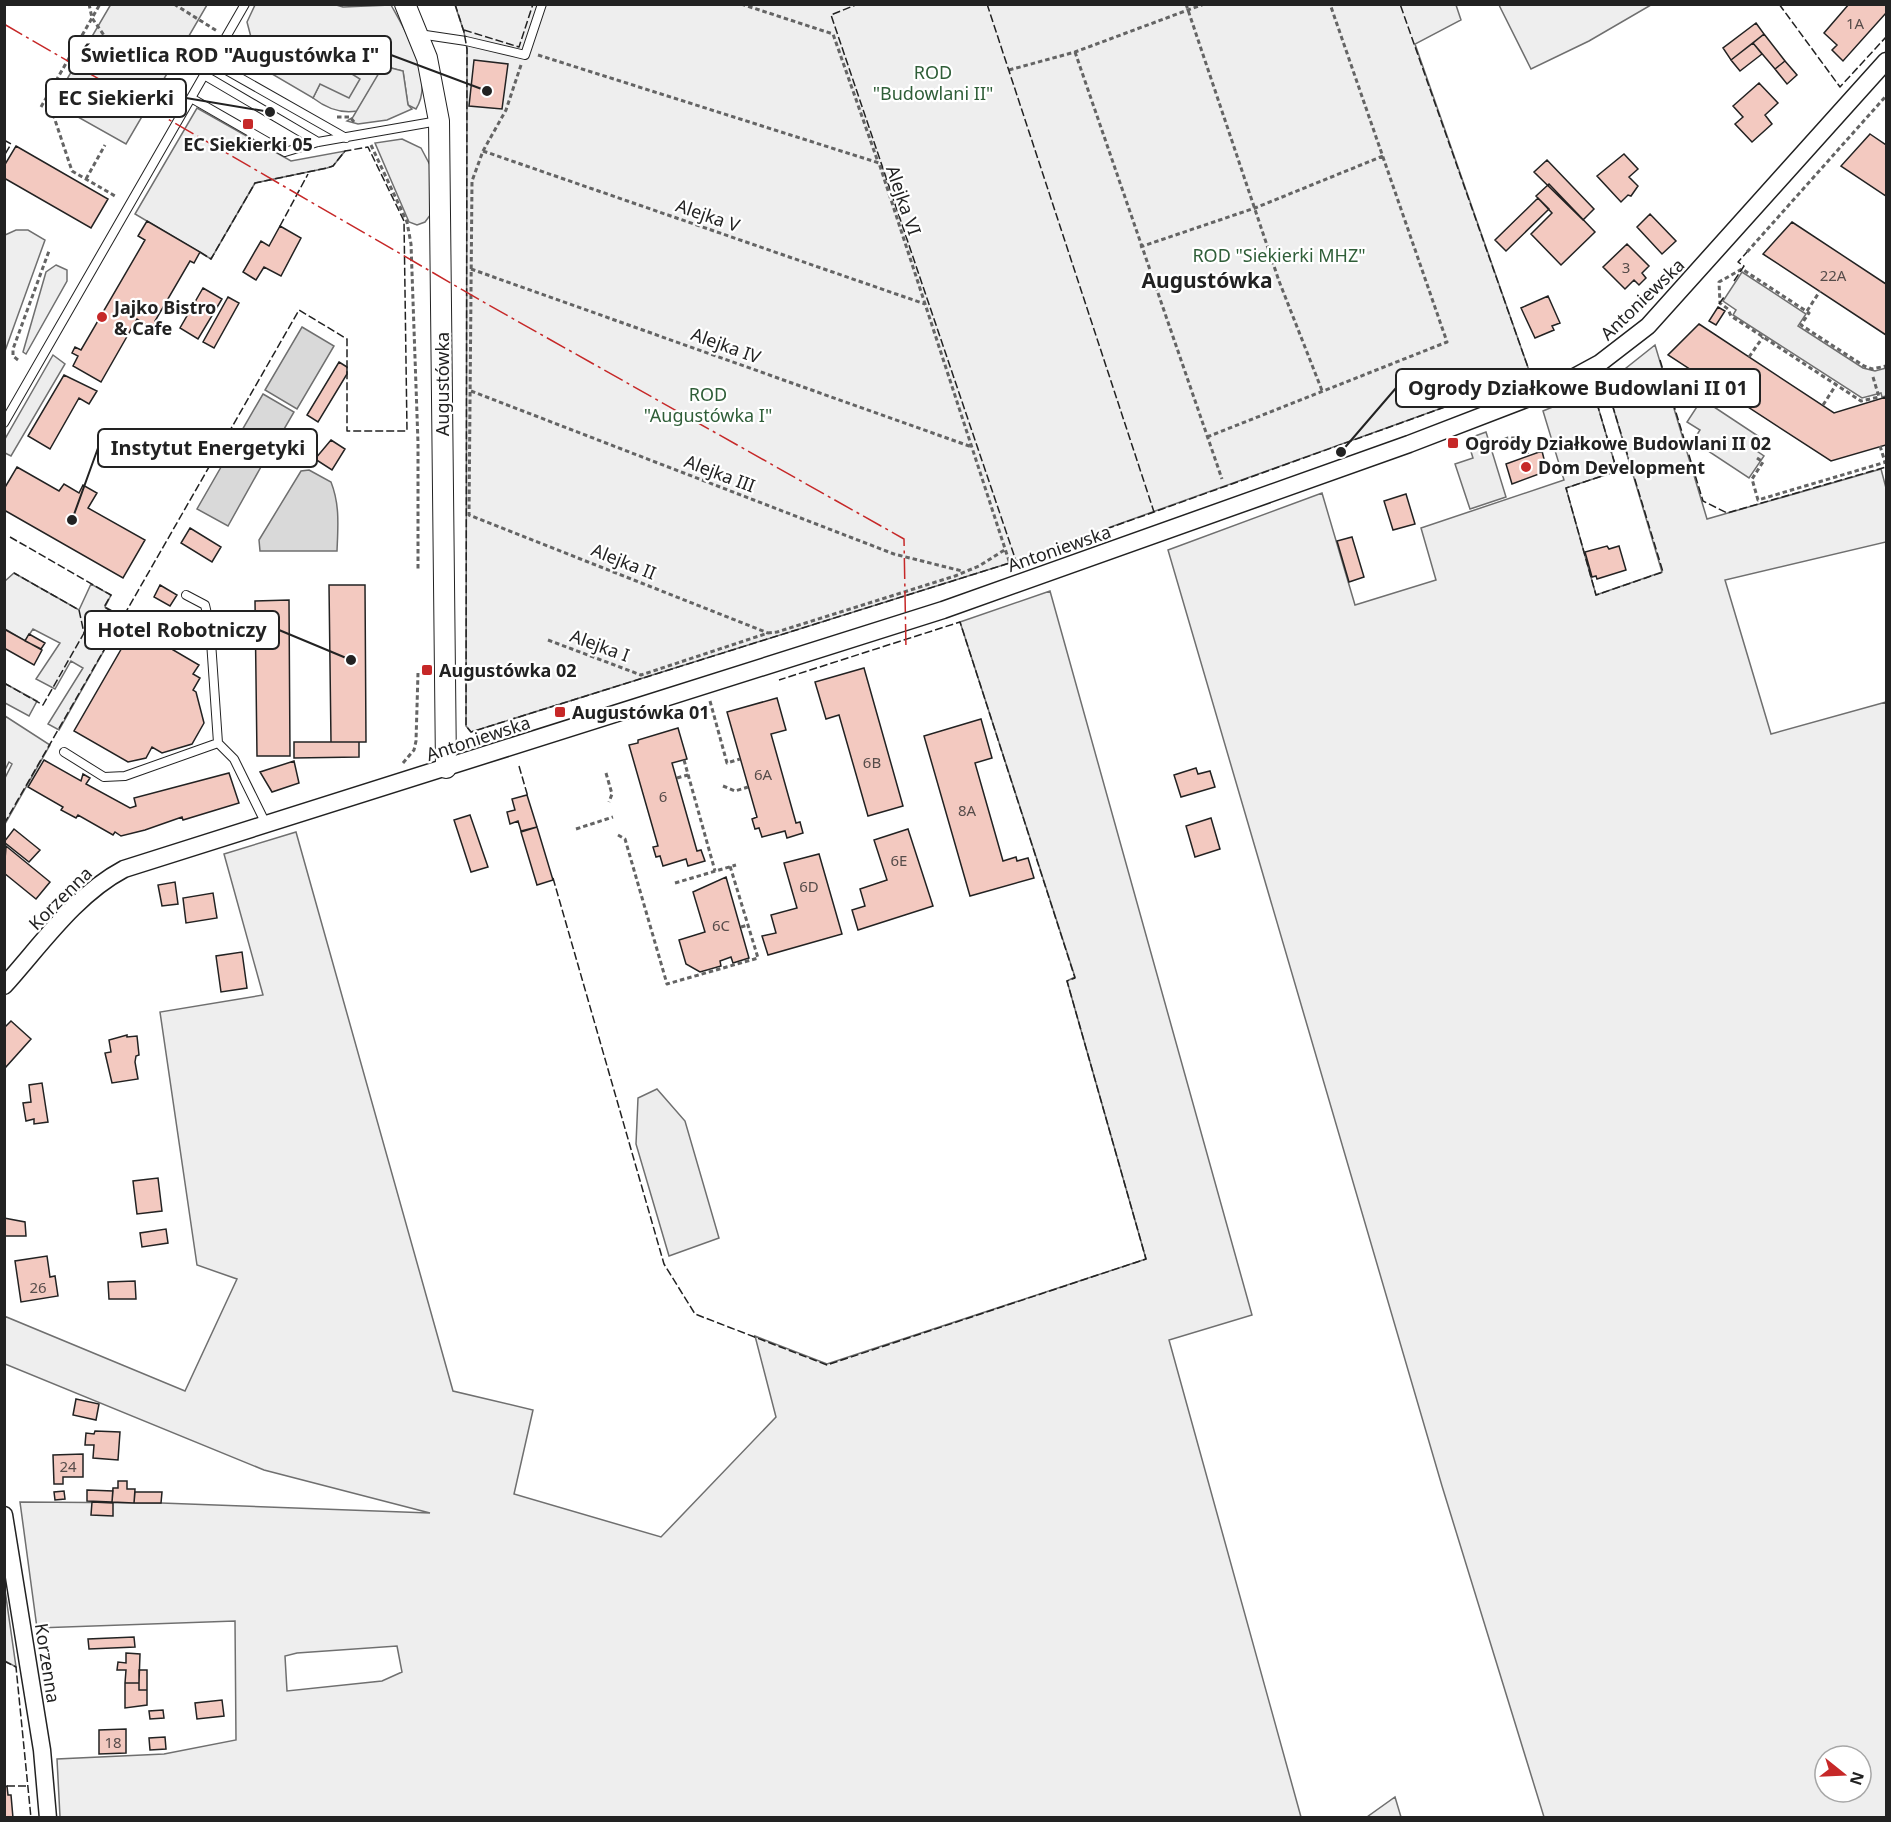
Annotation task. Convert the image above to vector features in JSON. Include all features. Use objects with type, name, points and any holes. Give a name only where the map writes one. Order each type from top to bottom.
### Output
[{"type":"street","name":"Augustówka","points":[[405,4],[418,34],[434,83],[439,121],[446,768]]},
{"type":"street","name":"Antoniewska","points":[[124,869],[943,610],[1409,444],[1525,400],[1579,376],[1622,348],[1654,319],[1887,62]]},
{"type":"street","name":"Korzenna","points":[[4,986],[81,900],[103,880],[124,869]]},
{"type":"street","name":"Korzenna","points":[[4,1515],[42,1750],[48,1818]]},
{"type":"lane","points":[[4,423],[244,4]]},
{"type":"lane","points":[[418,34],[466,41],[525,55],[542,4]]},
{"type":"lane","points":[[212,62],[346,138]]},
{"type":"lane","points":[[204,75],[318,142]]},
{"type":"lane","points":[[191,98],[285,152],[318,142],[439,121]]},
{"type":"lane","points":[[186,595],[205,604],[210,627],[218,743],[234,759],[267,825]]},
{"type":"lane","points":[[64,752],[104,777],[125,776],[218,743]]},
{"type":"path","points":[[89,4],[92,18],[110,44]]},
{"type":"path","points":[[41,107],[100,4]]},
{"type":"path","points":[[174,4],[226,37]]},
{"type":"path","points":[[741,4],[833,34],[879,163]]},
{"type":"path","points":[[1186,4],[1279,281],[1323,393]]},
{"type":"path","points":[[1009,70],[1075,52],[1204,4]]},
{"type":"path","points":[[1207,437],[1447,342],[1330,4]]},
{"type":"path","points":[[1075,52],[1140,247],[1222,479]]},
{"type":"path","name":"Alejka VI","points":[[525,55],[535,54],[556,60],[879,163],[1010,563]]},
{"type":"path","points":[[471,391],[472,181],[483,151],[506,110],[525,55]]},
{"type":"path","points":[[1747,252],[1887,96]]},
{"type":"path","points":[[53,114],[72,171],[115,196]]},
{"type":"path","points":[[86,179],[105,145]]},
{"type":"path","points":[[371,145],[407,222],[411,244],[418,443],[418,568]]},
{"type":"path","name":"Alejka V","points":[[483,151],[925,304]]},
{"type":"path","points":[[1140,247],[1255,208],[1383,156]]},
{"type":"path","points":[[18,360],[13,356],[13,349],[49,251]]},
{"type":"path","name":"Alejka IV","points":[[471,269],[972,447]]},
{"type":"path","points":[[1807,311],[1742,269],[1719,282],[1720,303],[1728,309],[1731,316],[1861,401],[1879,397],[1873,377]]},
{"type":"path","points":[[1820,291],[1807,311],[1809,313],[1802,325],[1864,366],[1872,369],[1887,366]]},
{"type":"path","points":[[1749,357],[1763,337]]},
{"type":"path","points":[[1823,405],[1836,385]]},
{"type":"path","name":"Alejka II","points":[[471,391],[469,398],[469,514],[768,633]]},
{"type":"path","name":"Alejka III","points":[[471,391],[894,554],[962,571]]},
{"type":"path","points":[[1490,445],[1508,438],[1520,438],[1525,444],[1528,456]]},
{"type":"path","points":[[1757,458],[1763,462],[1752,479],[1758,500],[1886,462],[1880,446]]},
{"type":"path","points":[[768,633],[955,576],[962,571],[979,566],[1006,549]]},
{"type":"path","name":"Alejka I","points":[[549,640],[641,675],[768,633]]},
{"type":"path","points":[[387,787],[390,776],[414,750],[418,674]]},
{"type":"path","points":[[707,685],[727,763],[740,759]]},
{"type":"path","points":[[684,760],[715,871]]},
{"type":"path","points":[[606,773],[612,794],[609,802]]},
{"type":"path","points":[[677,778],[688,775]]},
{"type":"path","points":[[723,786],[735,791],[748,788]]},
{"type":"path","points":[[576,829],[613,817]]},
{"type":"path","points":[[618,835],[624,839],[667,984],[758,958],[730,867]]},
{"type":"path","points":[[675,883],[736,865]]},
{"type":"path","points":[[741,927],[748,925]]},
{"type":"green space","points":[[333,4],[343,7],[391,5],[411,42],[420,70],[421,97],[416,109],[408,105],[403,71],[384,66],[357,111],[339,111],[323,105],[313,98],[320,84],[347,71],[353,60],[291,63],[252,41],[247,22],[255,5]]},
{"type":"green space","points":[[455,5],[1456,5],[1461,20],[1415,44],[1531,376],[1016,561],[471,732],[466,726],[467,49]]},
{"type":"green space","points":[[1499,5],[1651,5],[1589,41],[1531,69]]},
{"type":"green space","points":[[402,139],[421,148],[431,167],[431,214],[425,222],[417,225],[409,222],[375,143]]},
{"type":"green space","points":[[16,230],[28,230],[45,240],[5,351],[5,235]]},
{"type":"green space","points":[[56,265],[67,270],[67,281],[26,354],[23,352],[46,272]]},
{"type":"green space","points":[[1655,345],[1707,519],[1881,469],[1886,488],[1886,542],[1725,580],[1771,734],[1886,702],[1886,1817],[1544,1817],[1442,1486],[1168,550],[1322,493],[1355,605],[1436,580],[1421,528],[1564,480],[1543,411],[1593,390],[1617,471],[1566,488],[1596,595],[1662,572],[1606,384]]},
{"type":"green space","points":[[14,573],[79,610],[91,584],[111,595],[105,607],[123,617],[59,730],[48,724],[83,668],[71,661],[55,689],[36,679],[60,643],[33,629],[25,641],[5,629],[5,581]]},
{"type":"green space","points":[[1050,591],[1252,1315],[1169,1340],[1301,1817],[60,1817],[57,1759],[164,1754],[236,1740],[235,1621],[37,1628],[20,1502],[161,1503],[430,1513],[264,1470],[5,1364],[4,1316],[185,1391],[237,1279],[197,1265],[160,1012],[263,995],[224,854],[296,832],[453,1391],[533,1410],[514,1494],[661,1537],[776,1417],[755,1336],[827,1364],[1146,1259],[1067,981],[1075,977],[960,622]],"holes":[[[397,1646],[402,1672],[382,1681],[287,1691],[285,1656],[297,1653]]]},
{"type":"green space","points":[[5,716],[50,745],[5,824],[5,778],[12,764],[9,762],[5,770]]},
{"type":"green space","points":[[5,1590],[16,1667],[5,1661]]},
{"type":"green space","points":[[1395,1797],[1401,1817],[1367,1817]]},
{"type":"shaded area","points":[[111,4],[207,5],[126,144],[53,103]]},
{"type":"shaded area","points":[[252,41],[291,63],[319,42],[354,60],[347,71],[360,79],[349,98],[320,84],[313,98],[250,61]]},
{"type":"shaded area","points":[[383,66],[403,71],[408,105],[412,109],[387,120],[358,124],[347,121],[353,117]]},
{"type":"shaded area","points":[[197,108],[291,161],[345,151],[333,166],[255,183],[211,259],[135,214]]},
{"type":"shaded area","points":[[1742,272],[1806,314],[1798,326],[1863,368],[1875,371],[1886,368],[1886,396],[1882,397],[1881,393],[1862,398],[1733,315],[1736,310],[1723,301]]},
{"type":"shaded area","points":[[302,327],[334,346],[297,409],[265,390]]},
{"type":"shaded area","points":[[53,355],[65,364],[11,456],[5,453],[5,439]]},
{"type":"shaded area","points":[[263,394],[294,412],[265,462],[234,444]]},
{"type":"shaded area","points":[[1702,399],[1758,436],[1751,447],[1764,456],[1749,478],[1693,441],[1700,430],[1687,422]]},
{"type":"shaded area","points":[[1486,432],[1506,497],[1470,509],[1455,464],[1473,458],[1467,439]]},
{"type":"shaded area","points":[[232,448],[262,465],[228,526],[197,509]]},
{"type":"shaded area","points":[[309,470],[331,482],[337,507],[337,551],[260,551],[259,540],[301,471]]},
{"type":"shaded area","points":[[4,683],[37,701],[29,716],[5,703]]},
{"type":"shaded area","points":[[657,1089],[685,1121],[719,1238],[669,1256],[636,1144],[638,1098]]},
{"type":"building","points":[[1849,4],[1886,4],[1886,13],[1843,61],[1832,50],[1837,45],[1824,33]]},
{"type":"building","points":[[1756,23],[1764,34],[1731,60],[1723,48]]},
{"type":"building","points":[[1764,34],[1785,61],[1775,69],[1753,43]]},
{"type":"building","points":[[1753,43],[1762,54],[1740,71],[1731,60]]},
{"type":"building","points":[[474,60],[508,64],[502,109],[469,106]]},
{"type":"building","points":[[1785,61],[1797,75],[1787,84],[1775,69]]},
{"type":"building","points":[[1759,83],[1778,103],[1765,115],[1772,124],[1752,142],[1735,124],[1743,117],[1733,106]]},
{"type":"building","points":[[1870,134],[1886,145],[1886,196],[1841,166]]},
{"type":"building","points":[[16,146],[108,199],[91,228],[4,178],[4,166]]},
{"type":"building","points":[[1624,154],[1638,169],[1629,177],[1638,186],[1631,196],[1628,195],[1621,202],[1597,176]]},
{"type":"building","points":[[1547,160],[1594,209],[1583,220],[1534,172]]},
{"type":"building","points":[[1549,184],[1595,232],[1561,265],[1531,234],[1552,213],[1536,196]]},
{"type":"building","points":[[1538,198],[1549,209],[1506,251],[1495,240]]},
{"type":"building","points":[[1650,214],[1676,241],[1662,254],[1637,227]]},
{"type":"building","points":[[147,221],[200,252],[194,263],[190,261],[155,321],[159,324],[155,330],[137,319],[101,382],[73,366],[78,356],[72,353],[75,347],[81,350],[145,240],[138,236]]},
{"type":"building","points":[[1792,222],[1886,284],[1886,335],[1763,254]]},
{"type":"building","points":[[280,226],[301,238],[281,276],[264,267],[256,280],[243,272],[261,241],[269,246]]},
{"type":"building","points":[[1627,244],[1649,266],[1642,273],[1646,278],[1639,285],[1634,280],[1625,289],[1603,267]]},
{"type":"building","points":[[203,288],[222,299],[198,339],[180,328]]},
{"type":"building","points":[[1548,296],[1560,323],[1552,326],[1554,330],[1535,338],[1521,308]]},
{"type":"building","points":[[228,297],[239,303],[214,348],[203,342]]},
{"type":"building","points":[[1718,307],[1725,311],[1716,325],[1709,321]]},
{"type":"building","points":[[1699,324],[1834,413],[1886,397],[1886,445],[1831,461],[1668,355]]},
{"type":"building","points":[[339,362],[347,367],[347,374],[318,422],[307,415]]},
{"type":"building","points":[[64,375],[97,391],[89,404],[79,398],[50,449],[28,436]]},
{"type":"building","points":[[331,440],[345,449],[332,470],[315,459]]},
{"type":"building","name":"Dom Development","points":[[1542,451],[1547,471],[1512,484],[1506,464]]},
{"type":"building","points":[[17,467],[59,491],[64,484],[79,493],[83,485],[97,493],[88,508],[145,540],[123,578],[4,510],[4,489]]},
{"type":"building","points":[[1406,494],[1415,524],[1393,530],[1384,501]]},
{"type":"building","points":[[190,528],[221,547],[212,562],[181,543]]},
{"type":"building","points":[[1352,537],[1364,577],[1349,582],[1337,541]]},
{"type":"building","points":[[1607,546],[1609,549],[1619,546],[1626,570],[1597,579],[1596,576],[1592,577],[1585,552]]},
{"type":"building","points":[[160,585],[177,595],[170,606],[154,597]]},
{"type":"building","points":[[329,585],[365,585],[366,742],[331,742]]},
{"type":"building","points":[[289,600],[290,756],[257,756],[255,601]]},
{"type":"building","points":[[134,627],[199,665],[193,674],[200,678],[193,690],[196,692],[204,723],[192,744],[162,753],[152,747],[146,758],[128,762],[74,731]]},
{"type":"building","points":[[4,629],[42,650],[34,665],[4,648]]},
{"type":"building","points":[[29,634],[45,643],[41,649],[25,641]]},
{"type":"building","points":[[864,668],[903,806],[868,816],[839,715],[826,719],[815,682]]},
{"type":"building","points":[[777,698],[786,730],[771,734],[796,823],[800,822],[803,833],[787,838],[785,831],[762,837],[759,828],[755,829],[752,819],[757,817],[727,712]]},
{"type":"building","points":[[981,719],[992,758],[975,763],[1003,861],[1016,857],[1017,861],[1028,858],[1034,878],[970,896],[924,736]]},
{"type":"building","points":[[678,728],[687,759],[672,763],[697,851],[701,850],[705,861],[688,866],[686,859],[663,866],[660,856],[656,857],[653,847],[658,846],[629,745]]},
{"type":"building","points":[[294,742],[359,742],[359,757],[294,758]]},
{"type":"building","points":[[44,760],[81,781],[83,774],[90,778],[86,784],[130,808],[136,806],[134,798],[229,773],[239,803],[183,820],[182,817],[145,830],[121,836],[115,832],[113,835],[78,815],[76,818],[61,810],[63,807],[28,787]]},
{"type":"building","points":[[294,761],[299,783],[272,792],[260,772]]},
{"type":"building","points":[[1196,768],[1198,774],[1210,771],[1215,787],[1181,797],[1174,775]]},
{"type":"building","points":[[527,795],[537,827],[521,831],[518,821],[510,824],[507,812],[515,810],[512,799]]},
{"type":"building","points":[[470,815],[488,867],[471,872],[454,820]]},
{"type":"building","points":[[1211,818],[1220,849],[1195,857],[1186,826]]},
{"type":"building","points":[[537,827],[553,880],[537,885],[521,832]]},
{"type":"building","points":[[14,829],[40,850],[29,862],[4,842]]},
{"type":"building","points":[[908,829],[933,906],[858,930],[852,910],[865,906],[860,889],[887,880],[874,840]]},
{"type":"building","points":[[6,846],[50,882],[36,899],[4,873]]},
{"type":"building","points":[[819,854],[842,934],[768,955],[762,936],[776,933],[771,915],[797,908],[784,863]]},
{"type":"building","points":[[726,877],[749,958],[733,963],[731,957],[720,961],[721,966],[700,972],[686,964],[679,940],[705,932],[693,892]]},
{"type":"building","points":[[175,882],[178,904],[162,906],[158,885]]},
{"type":"building","points":[[213,893],[217,918],[186,923],[183,898]]},
{"type":"building","points":[[242,952],[247,988],[221,992],[216,956]]},
{"type":"building","points":[[11,1021],[31,1039],[5,1068],[4,1028]]},
{"type":"building","points":[[127,1035],[127,1037],[137,1036],[139,1055],[136,1056],[135,1062],[138,1079],[112,1083],[105,1053],[111,1052],[109,1040]]},
{"type":"building","points":[[42,1083],[48,1122],[34,1124],[34,1119],[26,1121],[23,1103],[31,1102],[29,1085]]},
{"type":"building","points":[[158,1178],[162,1211],[137,1214],[133,1181]]},
{"type":"building","points":[[4,1218],[25,1222],[26,1236],[4,1236]]},
{"type":"building","points":[[166,1229],[168,1243],[142,1247],[140,1233]]},
{"type":"building","points":[[47,1256],[50,1277],[55,1276],[58,1296],[21,1302],[15,1261]]},
{"type":"building","points":[[135,1281],[136,1299],[109,1299],[108,1282]]},
{"type":"building","points":[[76,1399],[99,1404],[96,1420],[73,1415]]},
{"type":"building","points":[[95,1431],[120,1432],[118,1460],[93,1458],[94,1445],[85,1445],[86,1433],[94,1434]]},
{"type":"building","points":[[83,1454],[83,1477],[63,1477],[63,1484],[54,1484],[53,1455]]},
{"type":"building","points":[[118,1481],[127,1481],[127,1489],[135,1489],[134,1503],[112,1502],[113,1488],[118,1488]]},
{"type":"building","points":[[87,1490],[113,1491],[112,1502],[87,1501]]},
{"type":"building","points":[[64,1491],[65,1499],[55,1500],[54,1492]]},
{"type":"building","points":[[135,1492],[162,1492],[161,1503],[134,1503]]},
{"type":"building","points":[[92,1502],[113,1503],[113,1516],[91,1515]]},
{"type":"building","points":[[134,1637],[135,1647],[89,1649],[88,1639]]},
{"type":"building","points":[[126,1653],[140,1654],[139,1683],[125,1683],[126,1670],[117,1670],[118,1662],[126,1663]]},
{"type":"building","points":[[139,1670],[147,1670],[147,1690],[139,1690]]},
{"type":"building","points":[[125,1683],[139,1683],[139,1690],[147,1690],[147,1705],[125,1708]]},
{"type":"building","points":[[222,1700],[224,1716],[197,1719],[195,1703]]},
{"type":"building","points":[[163,1710],[164,1718],[150,1719],[149,1711]]},
{"type":"building","points":[[126,1729],[126,1753],[99,1754],[99,1730]]},
{"type":"building","points":[[165,1737],[166,1749],[150,1750],[149,1738]]},
{"type":"building","points":[[7,1786],[8,1795],[11,1795],[13,1818],[4,1818],[4,1787]]},
{"type":"fence","points":[[455,4],[467,49],[466,726],[471,732],[1016,561],[831,15],[858,4]]},
{"type":"fence","points":[[464,30],[519,47],[533,4]]},
{"type":"fence","points":[[987,4],[1154,512],[1531,376],[1400,4]]},
{"type":"fence","points":[[1779,4],[1840,87],[1886,37]]},
{"type":"fence","points":[[4,140],[11,144],[4,156]]},
{"type":"fence","points":[[10,537],[111,595],[104,607],[123,617],[299,310],[347,339],[347,431],[407,431],[404,221],[368,147],[345,151],[333,166],[327,168],[255,183],[211,259],[200,252]]},
{"type":"fence","points":[[280,226],[308,174]]},
{"type":"fence","points":[[1734,281],[1744,266],[1738,262],[1747,252]]},
{"type":"fence","points":[[1719,304],[1724,297]]},
{"type":"fence","points":[[1660,360],[1703,501],[1727,513],[1886,467]]},
{"type":"fence","points":[[1606,384],[1663,572],[1596,595],[1566,488],[1617,471],[1593,390],[1606,384]]},
{"type":"fence","points":[[1013,562],[1154,512]]},
{"type":"fence","points":[[4,683],[43,705],[84,633],[79,610],[14,573]]},
{"type":"fence","points":[[4,824],[123,617]]},
{"type":"fence","points":[[553,878],[664,1264],[695,1314],[827,1365],[1146,1259],[1067,981],[1075,978],[960,622],[779,680]]},
{"type":"fence","points":[[519,766],[528,797]]},
{"type":"fence","points":[[4,1661],[16,1667],[31,1818]]},
{"type":"fence","points":[[7,1786],[28,1786]]},
{"type":"power","points":[[4,24],[487,304],[904,539],[906,649]]},
{"type":"place","name":"Świetlica ROD \"Augustówka I\"","points":[[487,91]]},
{"type":"place","name":"EC Siekierki","points":[[270,112]]},
{"type":"place","name":"EC Siekierki 05","points":[[248,124]]},
{"type":"place","name":"Jajko Bistro & Cafe","points":[[102,317]]},
{"type":"place","name":"Ogrody Działkowe Budowlani II 02","points":[[1453,443]]},
{"type":"place","name":"Ogrody Działkowe Budowlani II 01","points":[[1341,452]]},
{"type":"place","name":"Dom Development","points":[[1526,467]]},
{"type":"place","name":"Instytut Energetyki","points":[[72,520]]},
{"type":"place","name":"Hotel Robotniczy","points":[[351,660]]},
{"type":"place","name":"Augustówka 02","points":[[427,670]]},
{"type":"place","name":"Augustówka 01","points":[[560,712]]},
{"type":"district","name":"Augustówka","points":[[1207,280]]},
{"type":"park label","name":"ROD \"Budowlani II\"","points":[[933,82]]},
{"type":"park label","name":"ROD \"Siekierki MHZ\"","points":[[1279,255]]},
{"type":"park label","name":"ROD \"Augustówka I\"","points":[[708,404]]}]
